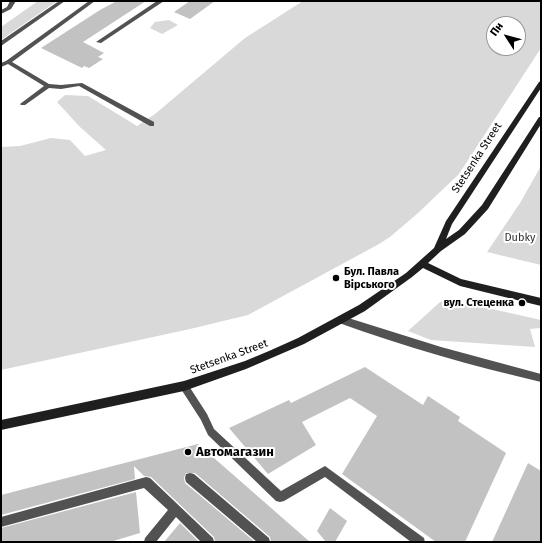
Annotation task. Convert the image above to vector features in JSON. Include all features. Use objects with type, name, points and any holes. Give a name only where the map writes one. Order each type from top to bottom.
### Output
[{"type":"main road","name":"Stetsenka Street","points":[[438,249],[448,223],[541,83]]},
{"type":"main road","name":"Stetsenka Street","points":[[1,425],[184,386],[246,365],[301,341],[342,320],[362,308],[423,264],[438,249],[462,232],[485,207],[541,119]]},
{"type":"main road","points":[[423,264],[460,282],[541,302]]},
{"type":"street","points":[[1,12],[9,8],[13,1]]},
{"type":"street","points":[[1,44],[62,1]]},
{"type":"street","points":[[1,65],[8,62],[92,1]]},
{"type":"street","points":[[99,42],[161,1]]},
{"type":"street","points":[[8,62],[48,86],[61,87],[80,84],[152,124]]},
{"type":"street","points":[[23,104],[48,86]]},
{"type":"street","points":[[342,320],[473,362],[541,378]]},
{"type":"street","points":[[184,386],[204,417],[211,432],[280,497],[325,471],[420,542]]},
{"type":"street","points":[[190,478],[265,542]]},
{"type":"street","points":[[1,522],[146,482],[209,542]]},
{"type":"street","points":[[149,542],[175,510]]},
{"type":"green space","points":[[38,1],[57,1],[1,40],[1,27]]},
{"type":"green space","points":[[303,1],[541,1],[541,48],[459,174],[390,237],[248,315],[1,370],[1,147],[20,146],[51,138],[70,140],[85,156],[106,150],[80,127],[57,102],[65,95],[88,96],[137,126],[155,114],[245,38]]},
{"type":"green space","points":[[169,20],[178,25],[162,34],[150,28],[155,22]]},
{"type":"green space","name":"Dubky","points":[[541,166],[541,265],[487,252],[520,203]]},
{"type":"green space","points":[[452,300],[541,320],[541,328],[530,329],[535,347],[431,340],[408,331],[440,302]]},
{"type":"building","points":[[117,1],[146,1],[83,42],[104,53],[98,57],[103,59],[89,68],[84,66],[82,68],[41,48],[100,10]]},
{"type":"building","points":[[190,1],[215,1],[190,19],[174,12]]},
{"type":"building","points":[[365,367],[423,405],[428,396],[460,417],[458,421],[506,453],[465,542],[436,542],[342,474],[377,416],[350,398],[302,422],[316,445],[268,474],[229,428],[289,400],[291,403]]},
{"type":"building","points":[[198,444],[310,542],[271,542],[270,537],[195,473],[186,473],[184,478],[185,483],[255,542],[215,542],[214,537],[151,477],[144,476],[134,466],[135,479],[1,515],[1,495]]},
{"type":"building","points":[[528,463],[541,471],[541,542],[492,542]]},
{"type":"building","points":[[136,492],[140,533],[110,542],[1,542],[1,528]]},
{"type":"building","points":[[330,508],[347,521],[335,542],[326,542],[317,531]]},
{"type":"building","points":[[180,523],[199,542],[164,542]]},
{"type":"place","name":"Бул. Павла Вірського","points":[[336,278]]},
{"type":"place","name":"вул. Стеценка","points":[[522,303]]},
{"type":"place","name":"Автомагазин","points":[[188,452]]}]
